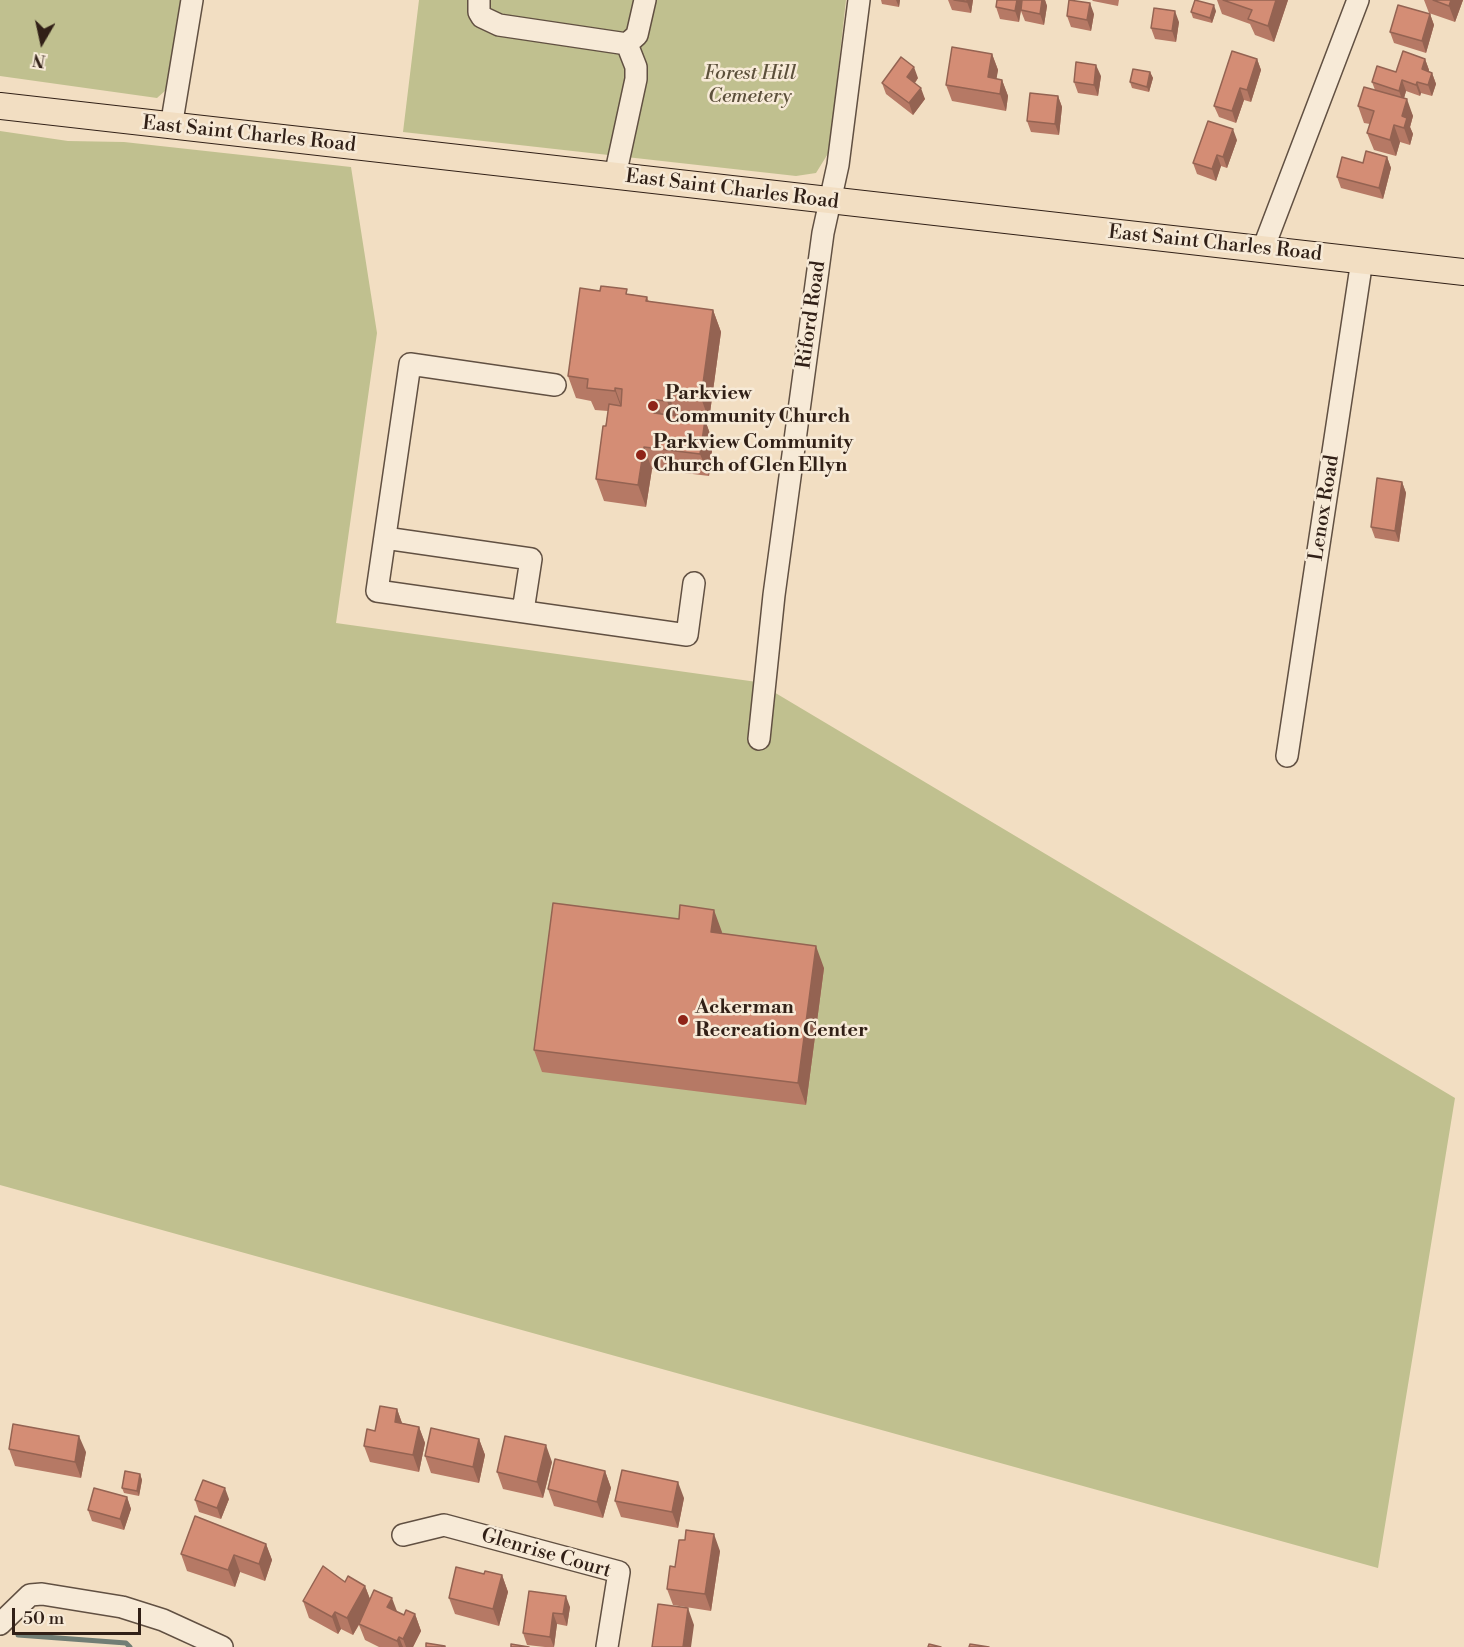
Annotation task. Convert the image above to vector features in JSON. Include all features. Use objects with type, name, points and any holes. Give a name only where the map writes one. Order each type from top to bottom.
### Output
[{"type":"main road","name":"East Saint Charles Road","points":[[0,105],[171,127],[1464,272]]},
{"type":"street","points":[[171,127],[192,0]]},
{"type":"street","points":[[479,0],[479,12],[482,17],[499,25],[627,44]]},
{"type":"street","points":[[627,44],[637,35],[645,0]]},
{"type":"street","name":"Riford Road","points":[[759,739],[774,595],[823,233],[838,165],[859,0]]},
{"type":"street","points":[[1263,249],[1358,0]]},
{"type":"street","points":[[615,176],[636,79],[636,67],[627,44]]},
{"type":"street","name":"Lenox Road","points":[[1287,756],[1362,260]]},
{"type":"street","points":[[555,385],[410,364],[377,591],[687,635],[694,583]]},
{"type":"street","points":[[385,538],[531,559],[523,610]]},
{"type":"street","name":"Glenrise Court","points":[[403,1535],[444,1525],[619,1572],[607,1647]]},
{"type":"street","points":[[6,1618],[30,1595],[89,1601],[163,1620],[222,1647]]},
{"type":"green space","points":[[0,0],[182,0],[166,90],[157,98],[0,76]]},
{"type":"green space","name":"Forest Hill Cemetery","points":[[419,0],[846,0],[829,152],[816,173],[796,176],[403,132]]},
{"type":"green space","points":[[0,131],[68,141],[124,142],[351,167],[377,333],[336,623],[757,682],[1455,1098],[1378,1568],[0,1185]]},
{"type":"building","points":[[997,0],[1017,0],[1015,11],[996,7]]},
{"type":"building","points":[[1022,0],[1042,0],[1040,14],[1021,10]]},
{"type":"building","points":[[1069,0],[1090,3],[1087,20],[1067,16]]},
{"type":"building","points":[[1195,0],[1214,5],[1210,18],[1191,12]]},
{"type":"building","points":[[1223,0],[1276,0],[1268,26],[1248,19],[1252,10]]},
{"type":"building","points":[[1433,0],[1451,0],[1449,6]]},
{"type":"building","points":[[1398,5],[1430,14],[1422,41],[1390,32]]},
{"type":"building","points":[[1154,8],[1175,11],[1172,31],[1151,28]]},
{"type":"building","points":[[952,47],[992,54],[988,77],[1002,80],[1000,94],[946,85]]},
{"type":"building","points":[[1232,51],[1257,59],[1247,90],[1240,88],[1232,111],[1214,106]]},
{"type":"building","points":[[1403,51],[1425,59],[1422,69],[1432,73],[1428,85],[1417,82],[1416,85],[1402,80],[1399,91],[1372,82],[1377,66],[1396,72]]},
{"type":"building","points":[[901,57],[914,67],[907,77],[921,88],[909,103],[882,83]]},
{"type":"building","points":[[1076,62],[1096,65],[1094,85],[1074,82]]},
{"type":"building","points":[[1133,69],[1150,72],[1147,87],[1130,82]]},
{"type":"building","points":[[1364,87],[1407,99],[1402,116],[1407,118],[1404,128],[1394,125],[1390,140],[1367,133],[1374,111],[1358,106]]},
{"type":"building","points":[[1030,93],[1058,96],[1055,124],[1027,121]]},
{"type":"building","points":[[1208,121],[1233,129],[1223,157],[1217,155],[1212,169],[1193,163]]},
{"type":"building","points":[[1366,151],[1387,157],[1379,188],[1337,177],[1342,157],[1363,163]]},
{"type":"building","name":"Parkview Community Church","points":[[601,286],[627,289],[626,294],[647,297],[646,301],[713,310],[701,398],[668,393],[667,401],[656,400],[654,413],[705,420],[700,454],[644,447],[638,485],[596,479],[603,426],[606,426],[609,404],[621,406],[622,389],[615,388],[615,391],[587,388],[588,379],[568,376],[580,288],[600,291]]},
{"type":"building","points":[[1377,478],[1402,482],[1395,531],[1371,527]]},
{"type":"building","name":"Ackerman Recreation Center","points":[[553,903],[679,919],[680,905],[714,910],[711,932],[816,946],[798,1083],[534,1050]]},
{"type":"building","points":[[380,1406],[397,1409],[395,1422],[419,1427],[413,1455],[364,1446],[367,1429],[375,1431]]},
{"type":"building","points":[[13,1424],[79,1436],[75,1462],[9,1449]]},
{"type":"building","points":[[431,1428],[479,1439],[473,1467],[425,1456]]},
{"type":"building","points":[[505,1436],[546,1445],[537,1482],[497,1472]]},
{"type":"building","points":[[555,1459],[605,1471],[597,1502],[548,1489]]},
{"type":"building","points":[[622,1470],[678,1482],[672,1512],[615,1501]]},
{"type":"building","points":[[125,1471],[140,1474],[137,1491],[122,1488]]},
{"type":"building","points":[[203,1480],[225,1488],[217,1508],[195,1500]]},
{"type":"building","points":[[94,1488],[127,1497],[120,1519],[88,1510]]},
{"type":"building","points":[[195,1516],[266,1544],[259,1564],[234,1555],[228,1570],[181,1554]]},
{"type":"building","points":[[686,1530],[714,1534],[705,1594],[667,1589],[670,1566],[675,1567],[679,1540],[685,1540]]},
{"type":"building","points":[[323,1566],[345,1582],[348,1576],[365,1586],[347,1618],[335,1612],[332,1617],[303,1601]]},
{"type":"building","points":[[456,1567],[484,1574],[485,1571],[502,1575],[493,1609],[449,1598]]},
{"type":"building","points":[[374,1590],[392,1598],[387,1607],[404,1615],[406,1610],[415,1614],[403,1639],[399,1637],[397,1641],[359,1624]]},
{"type":"building","points":[[529,1591],[566,1596],[563,1614],[553,1613],[550,1637],[523,1633]]},
{"type":"building","points":[[658,1604],[688,1608],[683,1647],[652,1647]]},
{"type":"building","points":[[426,1643],[445,1646],[445,1647],[426,1647]]},
{"type":"building","points":[[511,1644],[529,1647],[511,1647]]},
{"type":"building","points":[[970,1644],[989,1647],[969,1647]]},
{"type":"waterway","points":[[18,1635],[126,1643],[130,1647]]},
{"type":"place","name":"Parkview Community Church","points":[[653,406]]},
{"type":"place","name":"Parkview Community Church of Glen Ellyn","points":[[641,455]]},
{"type":"place","name":"Ackerman Recreation Center","points":[[683,1020]]}]
